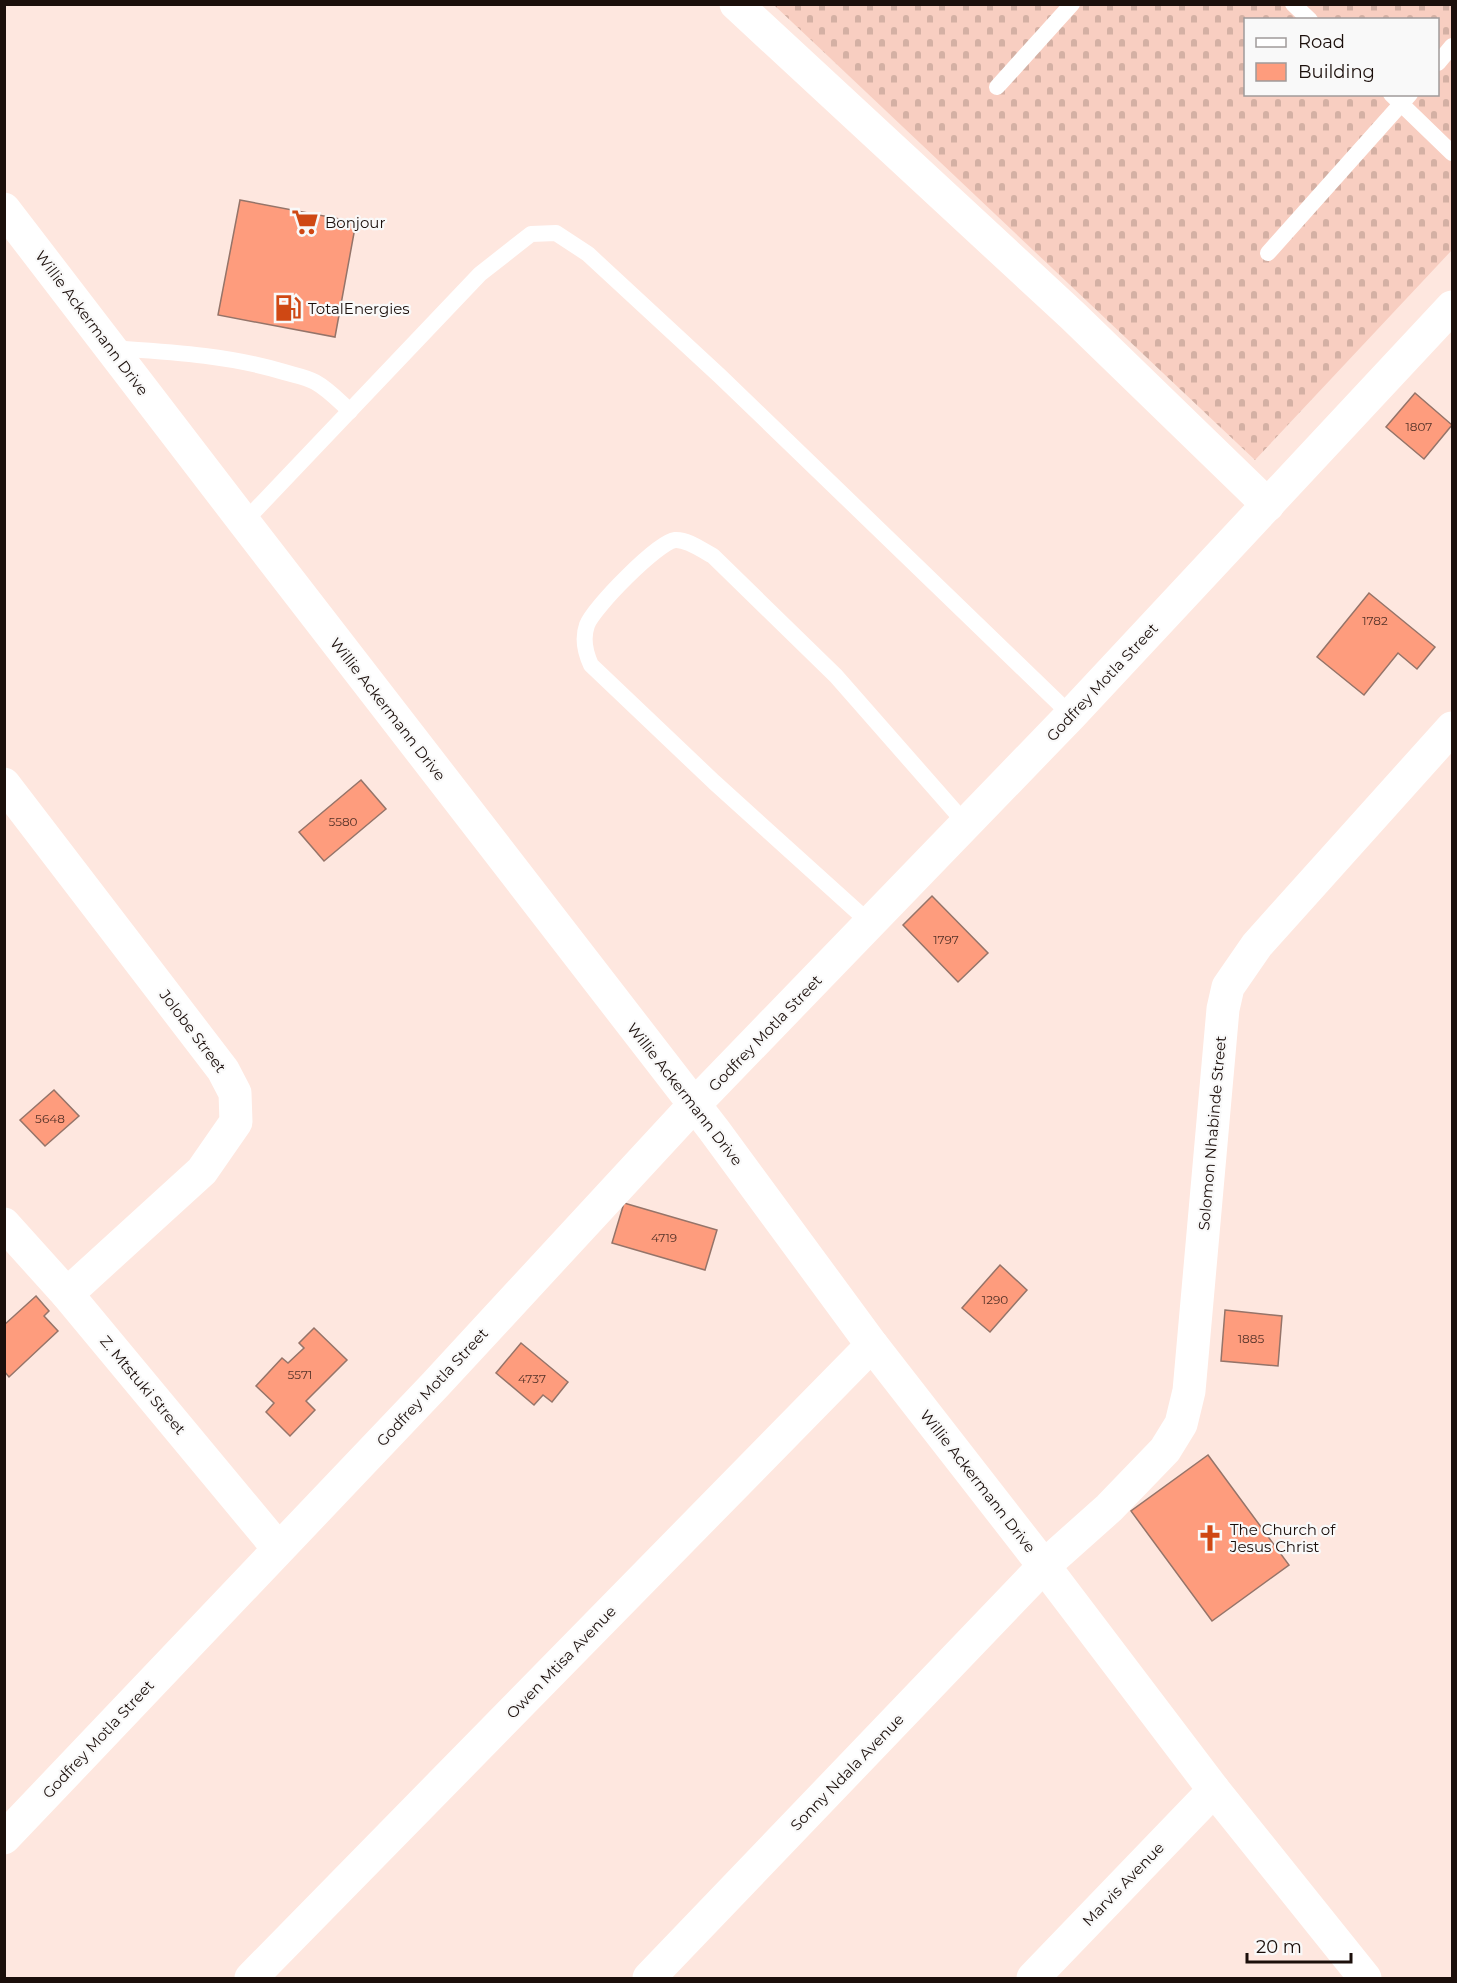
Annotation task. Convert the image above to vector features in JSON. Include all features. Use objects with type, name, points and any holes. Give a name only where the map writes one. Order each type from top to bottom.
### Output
[{"type":"street","points":[[736,4],[1073,316],[1268,505]]},
{"type":"street","name":"Willie Ackermann Drive","points":[[4,209],[721,1139],[872,1345],[1214,1790],[1365,1978]]},
{"type":"street","name":"Godfrey Motla Street","points":[[4,1838],[435,1385],[694,1105],[1071,715],[1452,307]]},
{"type":"street","name":"Solomon Nhabinde Street","points":[[1044,1566],[1109,1508],[1165,1450],[1181,1424],[1189,1391],[1223,1009],[1228,987],[1257,945],[1452,728]]},
{"type":"street","name":"Jolobe Street","points":[[4,784],[223,1070],[235,1093],[236,1122],[202,1171],[67,1294]]},
{"type":"street","name":"Z. Mtstuki Street","points":[[4,1224],[67,1294],[278,1548]]},
{"type":"street","name":"Owen Mtisa Avenue","points":[[251,1978],[872,1345]]},
{"type":"street","name":"Sonny Ndala Avenue","points":[[649,1978],[1044,1566]]},
{"type":"street","name":"Marvis Avenue","points":[[1033,1978],[1214,1790]]},
{"type":"lane","points":[[997,87],[1072,4]]},
{"type":"lane","points":[[1293,4],[1308,18]]},
{"type":"lane","points":[[1439,61],[1452,46]]},
{"type":"lane","points":[[1268,253],[1401,98],[1452,153]]},
{"type":"lane","points":[[244,522],[480,274],[531,234],[556,233],[588,254],[720,376],[1071,715]]},
{"type":"lane","points":[[112,348],[177,352],[271,368],[313,381],[327,390],[350,411]]},
{"type":"lane","points":[[871,924],[714,782],[591,665],[585,651],[586,627],[591,617],[624,580],[660,547],[675,540],[690,543],[713,556],[836,676],[966,824]]},
{"type":"green space","points":[[774,5],[1452,5],[1452,250],[1255,460]]},
{"type":"building","points":[[240,200],[356,222],[335,337],[218,315]]},
{"type":"building","points":[[1415,393],[1452,425],[1424,459],[1386,427]]},
{"type":"building","points":[[1369,593],[1435,647],[1417,669],[1398,653],[1364,695],[1317,657]]},
{"type":"building","points":[[361,780],[386,809],[324,861],[299,832]]},
{"type":"building","points":[[932,896],[988,953],[958,982],[903,925]]},
{"type":"building","points":[[54,1090],[79,1116],[45,1146],[20,1120]]},
{"type":"building","points":[[624,1203],[717,1230],[705,1270],[612,1243]]},
{"type":"building","points":[[1000,1265],[1027,1290],[990,1332],[962,1308]]},
{"type":"building","points":[[36,1296],[49,1311],[44,1316],[58,1331],[9,1377],[4,1371],[4,1325]]},
{"type":"building","points":[[1225,1310],[1282,1316],[1278,1366],[1221,1361]]},
{"type":"building","points":[[314,1328],[347,1360],[306,1401],[315,1410],[290,1436],[266,1412],[274,1403],[256,1386],[282,1358],[288,1363],[304,1348],[299,1343]]},
{"type":"building","points":[[521,1343],[568,1382],[552,1402],[543,1395],[534,1405],[496,1373]]},
{"type":"building","name":"The Church of Jesus Christ","points":[[1208,1455],[1289,1565],[1212,1621],[1131,1511]]},
{"type":"place","name":"Bonjour","points":[[305,222]]},
{"type":"place","name":"TotalEnergies","points":[[288,308]]},
{"type":"place","name":"The Church of Jesus Christ","points":[[1210,1538]]}]
